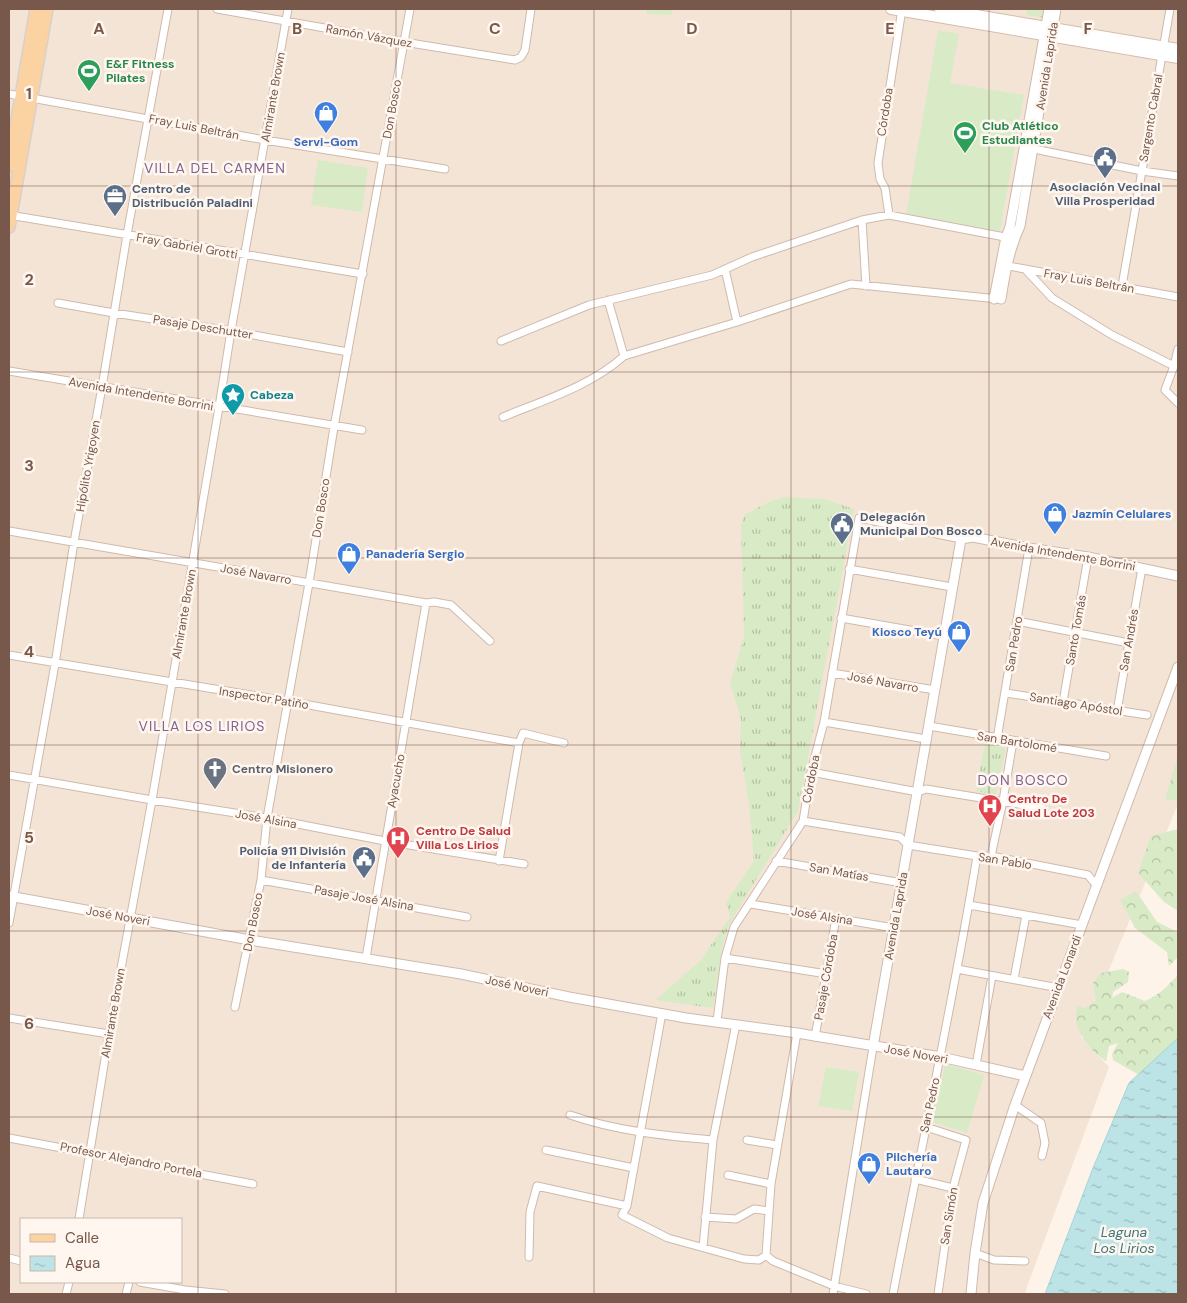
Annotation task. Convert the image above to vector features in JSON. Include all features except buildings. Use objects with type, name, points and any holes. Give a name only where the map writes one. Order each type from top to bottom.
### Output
[{"type":"main road","points":[[9,166],[14,95],[36,9]]},
{"type":"main road","points":[[9,220],[47,9]]},
{"type":"main road","points":[[890,9],[1049,31]]},
{"type":"main road","points":[[940,9],[1163,51],[1178,58]]},
{"type":"main road","points":[[1163,51],[1178,49]]},
{"type":"street","name":"Hipólito Yrigoyen","points":[[9,922],[11,896],[35,779],[74,542],[168,9]]},
{"type":"street","name":"Ramón Vázquez","points":[[217,9],[515,60],[521,57],[524,50],[531,9]]},
{"type":"street","name":"Almirante Brown","points":[[79,1218],[109,1034],[152,800],[231,331],[288,9]]},
{"type":"street","name":"Don Bosco","points":[[235,1007],[261,880],[267,818],[309,583],[334,426],[410,9]]},
{"type":"street","name":"Avenida Laprida","points":[[1049,9],[1049,31]]},
{"type":"street","name":"Avenida Laprida","points":[[998,299],[1003,265],[1010,238],[1020,226],[1029,148],[1049,31],[1056,9]]},
{"type":"street","name":"Sargento Cabral","points":[[1122,286],[1170,9]]},
{"type":"street","name":"Córdoba","points":[[889,215],[885,188],[880,178],[878,164],[902,10]]},
{"type":"street","name":"Fray Luis Beltrán","points":[[14,95],[265,140],[445,169]]},
{"type":"street","points":[[1029,148],[1142,171],[1178,176]]},
{"type":"street","points":[[501,341],[589,305],[712,275],[752,257],[862,220],[889,215],[1010,238]]},
{"type":"street","name":"Fray Gabriel Grotti","points":[[9,220],[127,236],[363,274]]},
{"type":"street","points":[[862,220],[866,286]]},
{"type":"street","name":"Fray Luis Beltrán","points":[[1003,265],[1178,297]]},
{"type":"street","points":[[725,269],[738,322]]},
{"type":"street","points":[[1026,270],[1052,298],[1112,335],[1174,366]]},
{"type":"street","points":[[503,417],[585,382],[612,367],[624,356],[738,322],[851,284],[998,299]]},
{"type":"street","points":[[608,300],[624,356]]},
{"type":"street","name":"Pasaje Deschutter","points":[[58,303],[348,352]]},
{"type":"street","points":[[1178,349],[1165,390],[1178,404]]},
{"type":"street","name":"Avenida Intendente Borrini","points":[[9,371],[219,408],[362,430]]},
{"type":"street","name":"Córdoba","points":[[717,1021],[725,958],[734,927],[751,904],[776,861],[803,821],[811,772],[824,722],[858,518]]},
{"type":"street","name":"Avenida Intendente Borrini","points":[[858,518],[961,539],[973,537],[1088,557],[1178,576]]},
{"type":"street","name":"José Navarro","points":[[9,532],[426,604],[434,602],[451,605],[490,641]]},
{"type":"street","name":"Avenida Laprida","points":[[833,1294],[873,1046],[961,539]]},
{"type":"street","name":"San Pedro","points":[[997,739],[1029,548]]},
{"type":"street","name":"Santo Tomás","points":[[1063,702],[1088,557]]},
{"type":"street","name":"San Andrés","points":[[1117,711],[1142,568]]},
{"type":"street","points":[[849,569],[952,587]]},
{"type":"street","name":"Ayacucho","points":[[366,958],[426,604]]},
{"type":"street","points":[[841,618],[944,636]]},
{"type":"street","points":[[1018,621],[1129,643]]},
{"type":"street","name":"Inspector Patiño","points":[[9,655],[519,743]]},
{"type":"street","name":"Avenida Lonardi","points":[[971,1294],[974,1253],[983,1203],[1015,1105],[1178,667]]},
{"type":"street","name":"José Navarro","points":[[832,673],[934,690]]},
{"type":"street","name":"Santiago Apóstol","points":[[1006,693],[1147,715]]},
{"type":"street","points":[[824,722],[926,739]]},
{"type":"street","name":"San Bartolomé","points":[[929,726],[1106,756]]},
{"type":"street","points":[[500,861],[519,743],[523,733],[564,744]]},
{"type":"street","points":[[990,856],[1003,802],[1013,741]]},
{"type":"street","points":[[811,772],[918,792],[926,789],[1042,808]]},
{"type":"street","name":"José Alsina","points":[[9,775],[267,818],[386,841],[524,864]]},
{"type":"street","name":"San Pablo","points":[[803,821],[900,837],[908,845],[977,856],[990,856],[1088,875],[1098,886]]},
{"type":"street","name":"San Pedro","points":[[893,1294],[941,1057],[977,856]]},
{"type":"street","name":"San Matías","points":[[776,861],[902,882]]},
{"type":"street","name":"Pasaje José Alsina","points":[[261,880],[467,917]]},
{"type":"street","name":"José Noveri","points":[[11,896],[250,940],[461,974],[569,997],[941,1057],[1025,1076]]},
{"type":"street","name":"José Alsina","points":[[751,904],[894,928]]},
{"type":"street","points":[[969,905],[1082,925]]},
{"type":"street","points":[[1014,979],[1026,915]]},
{"type":"street","name":"Pasaje Córdoba","points":[[815,1037],[836,918]]},
{"type":"street","points":[[725,958],[827,974]]},
{"type":"street","points":[[957,969],[1059,988]]},
{"type":"street","points":[[976,1065],[992,976]]},
{"type":"street","points":[[662,1013],[642,1131],[627,1206],[622,1215],[668,1238],[744,1259],[759,1260],[766,1256]]},
{"type":"street","points":[[9,1018],[109,1034]]},
{"type":"street","points":[[702,1247],[713,1140],[736,1024]]},
{"type":"street","points":[[766,1256],[771,1184],[797,1033]]},
{"type":"street","points":[[1015,1105],[1041,1123],[1045,1143],[1042,1156]]},
{"type":"street","points":[[570,1116],[588,1122],[662,1136],[713,1140]]},
{"type":"street","name":"San Simón","points":[[926,1127],[966,1140],[953,1188],[938,1294]]},
{"type":"street","name":"Profesor Alejandro Portela","points":[[9,1138],[253,1184]]},
{"type":"street","points":[[747,1140],[778,1146]]},
{"type":"street","points":[[546,1150],[634,1168]]},
{"type":"street","points":[[728,1175],[771,1184]]},
{"type":"street","points":[[915,1179],[953,1188]]},
{"type":"street","points":[[529,1256],[530,1212],[537,1186],[627,1206]]},
{"type":"street","points":[[705,1217],[736,1219],[754,1209],[769,1211]]},
{"type":"street","points":[[974,1253],[994,1260],[1024,1261]]},
{"type":"street","points":[[766,1256],[773,1261],[834,1286],[866,1294]]},
{"type":"street","points":[[144,1283],[184,1292],[225,1294]]},
{"type":"shaded area","points":[[9,9],[1178,9],[1178,804],[1081,1037],[1109,1067],[1025,1294],[9,1294]]},
{"type":"green space","points":[[647,9],[673,9],[672,15],[647,14]]},
{"type":"green space","points":[[1027,9],[1047,9],[1046,18],[1026,15]]},
{"type":"green space","name":"Club Atlético Estudiantes","points":[[938,30],[959,34],[950,83],[1024,95],[1000,231],[906,214]]},
{"type":"green space","points":[[318,160],[368,168],[362,212],[311,205]]},
{"type":"green space","points":[[784,497],[824,499],[854,509],[798,811],[728,926],[722,948],[713,1008],[655,1000],[700,961],[730,917],[726,902],[754,861],[749,804],[740,752],[741,719],[730,683],[744,637],[741,525],[744,515],[769,502]]},
{"type":"green space","points":[[985,744],[1006,748],[996,795],[976,791]]},
{"type":"green space","points":[[1178,756],[1178,801],[1165,799]]},
{"type":"green space","points":[[1178,829],[1178,911],[1164,902],[1138,873],[1151,836]]},
{"type":"green space","points":[[1136,891],[1157,922],[1178,932],[1178,957],[1169,966],[1167,952],[1135,928],[1120,900]]},
{"type":"green space","points":[[1123,969],[1129,972],[1128,982],[1113,992],[1112,998],[1122,992],[1145,1001],[1159,993],[1178,975],[1178,1038],[1139,1075],[1113,1060],[1112,1054],[1118,1043],[1109,1046],[1106,1061],[1100,1057],[1083,1037],[1076,1022],[1078,1006],[1085,1008],[1096,1001],[1093,983],[1101,973]]},
{"type":"green space","points":[[945,1064],[984,1075],[967,1133],[933,1122]]},
{"type":"green space","points":[[826,1067],[859,1072],[852,1111],[818,1106]]},
{"type":"water","name":"Laguna Los Lirios","points":[[1178,1038],[1178,1294],[1045,1294],[1093,1168],[1129,1083]]},
{"type":"place","name":"E&F Fitness Pilates","points":[[89,92]]},
{"type":"place","name":"Servi-Gom","points":[[326,134]]},
{"type":"place","name":"Club Atlético Estudiantes","points":[[965,154]]},
{"type":"place","name":"Asociación Vecinal Villa Prosperidad","points":[[1105,179]]},
{"type":"place","name":"Centro de Distribución Paladini","points":[[115,217]]},
{"type":"place","name":"Cabeza","points":[[233,416]]},
{"type":"place","name":"Jazmín Celulares","points":[[1055,535]]},
{"type":"place","name":"Delegación Municipal Don Bosco","points":[[842,545]]},
{"type":"place","name":"Panadería Sergio","points":[[349,575]]},
{"type":"place","name":"Kiosco Teyú","points":[[959,653]]},
{"type":"place","name":"Centro Misionero","points":[[215,790]]},
{"type":"place","name":"Centro De Salud Lote 203","points":[[990,827]]},
{"type":"place","name":"Centro De Salud Villa Los Lirios","points":[[398,859]]},
{"type":"place","name":"Policía 911 División de Infantería","points":[[364,879]]},
{"type":"place","name":"Pilchería Lautaro","points":[[869,1185]]},
{"type":"district","name":"VILLA DEL CARMEN","points":[[215,168]]},
{"type":"district","name":"VILLA LOS LIRIOS","points":[[202,726]]},
{"type":"district","name":"DON BOSCO","points":[[1023,780]]}]
